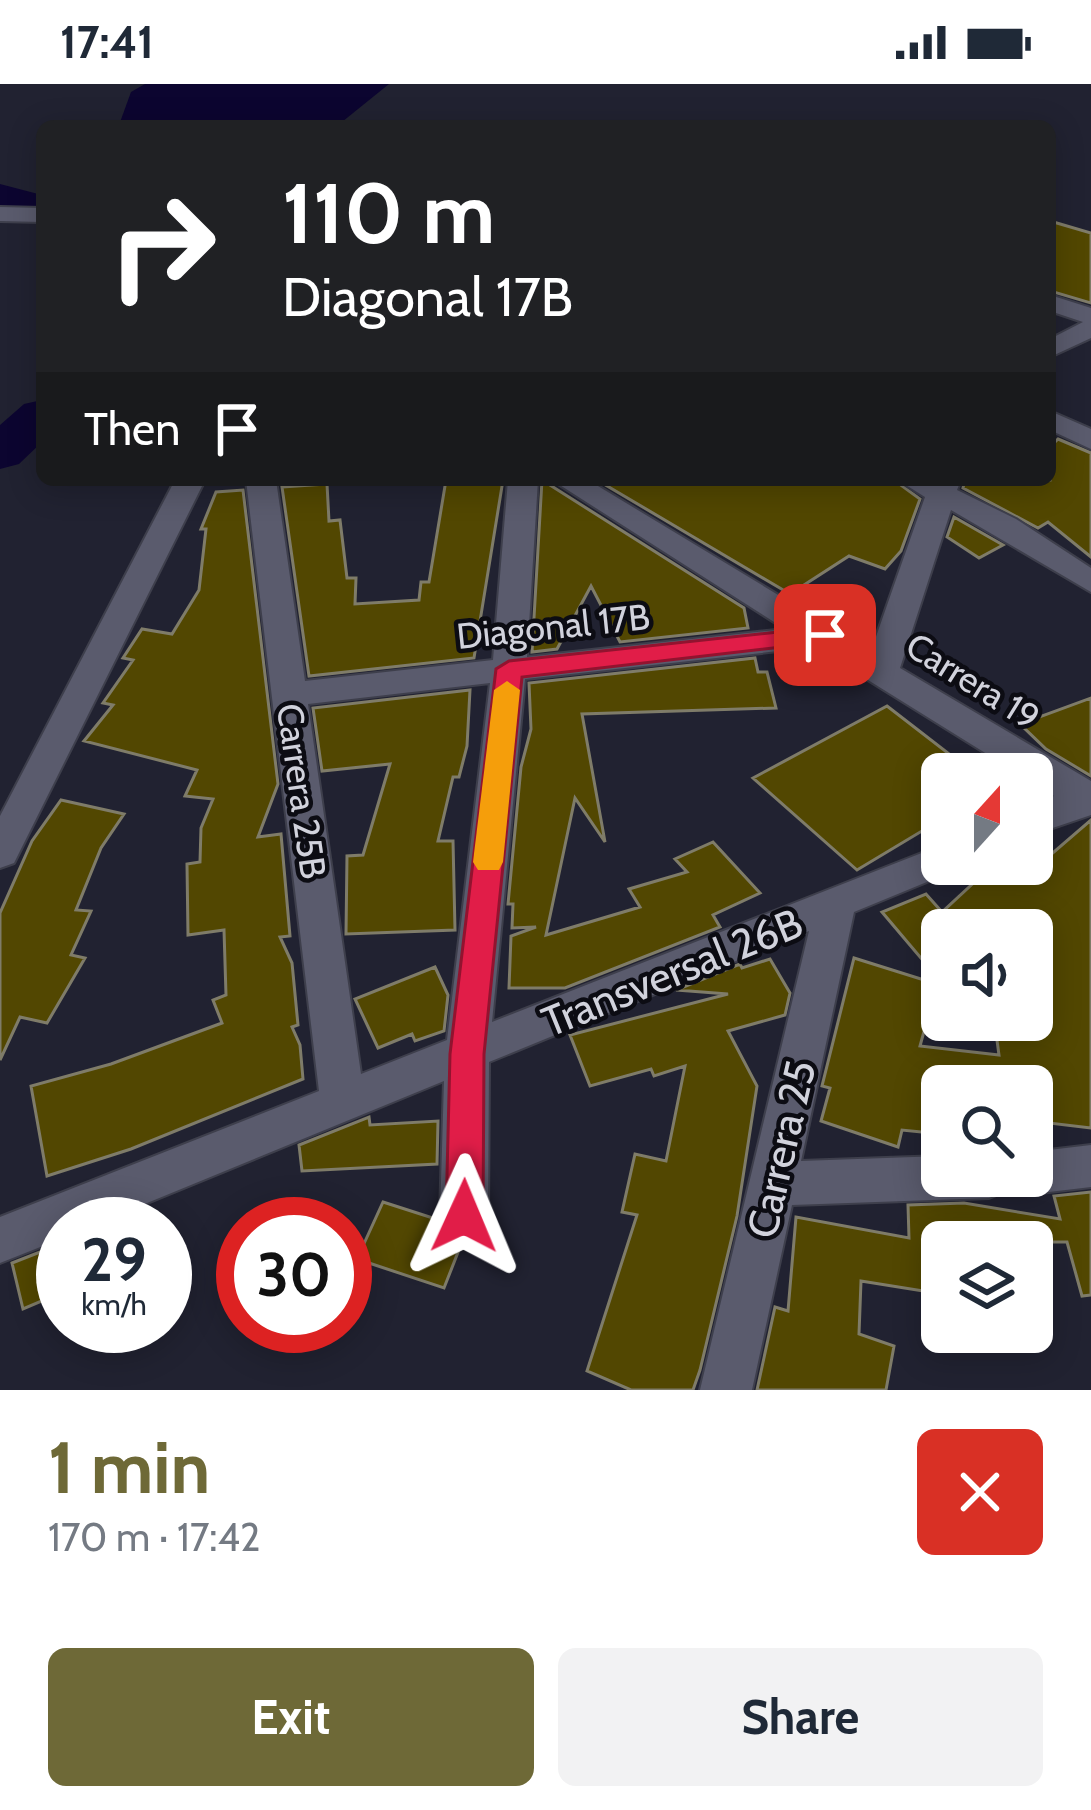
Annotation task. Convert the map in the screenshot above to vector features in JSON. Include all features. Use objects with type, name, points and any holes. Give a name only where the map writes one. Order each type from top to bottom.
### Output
[{"type":"street","points":[[0,214],[36,215]]},
{"type":"street","points":[[1056,304],[1091,317]]},
{"type":"street","points":[[1056,346],[1091,328]]},
{"type":"street","points":[[1056,422],[1091,440]]},
{"type":"street","points":[[0,853],[187,486]]},
{"type":"street","name":"Carrera 25B","points":[[262,486],[344,1103]]},
{"type":"street","points":[[464,1216],[467,1054],[509,669],[523,486]]},
{"type":"street","name":"Carrera 19","points":[[577,486],[1089,798]]},
{"type":"street","points":[[882,670],[932,486]]},
{"type":"street","points":[[937,486],[1091,582]]},
{"type":"street","name":"Diagonal 17B","points":[[289,694],[825,635]]},
{"type":"street","points":[[1053,813],[1089,798]]},
{"type":"street","name":"Transversal 26B","points":[[0,1240],[921,869]]},
{"type":"street","name":"Carrera 25","points":[[727,1390],[835,907]]},
{"type":"street","points":[[1053,1170],[1091,1166]]},
{"type":"street","points":[[773,1184],[921,1179]]},
{"type":"shaded area","points":[[145,84],[389,84],[344,120],[121,120],[131,92]]},
{"type":"building","points":[[1056,223],[1091,233],[1091,303],[1056,293]]},
{"type":"building","points":[[1056,441],[1091,453],[1091,557],[1048,522],[1038,528],[963,488],[1056,486]]},
{"type":"building","points":[[327,486],[329,521],[340,520],[347,578],[356,578],[355,604],[419,600],[421,582],[429,582],[445,486],[502,486],[474,658],[309,676],[282,487]]},
{"type":"building","points":[[542,486],[551,486],[744,608],[748,628],[620,642],[591,586],[557,649],[532,652]]},
{"type":"building","points":[[607,486],[902,486],[920,499],[901,551],[885,569],[849,556],[790,594]]},
{"type":"building","points":[[243,490],[278,784],[258,837],[281,834],[290,936],[280,937],[292,963],[298,1025],[292,1027],[300,1045],[303,1079],[131,1149],[47,1176],[31,1086],[111,1064],[222,1023],[213,1000],[226,995],[224,930],[188,935],[187,864],[200,862],[201,828],[213,799],[185,796],[197,770],[84,741],[113,705],[103,703],[133,660],[123,658],[142,629],[172,634],[199,590],[206,529],[201,529],[216,492]]},
{"type":"building","points":[[954,517],[1003,545],[979,558],[947,537]]},
{"type":"building","points":[[755,658],[758,672],[767,672],[776,708],[582,714],[605,842],[575,798],[546,935],[640,907],[629,889],[687,872],[675,859],[713,842],[760,893],[713,915],[720,927],[565,988],[509,988],[511,936],[536,927],[512,928],[513,904],[508,904],[521,767],[531,729],[529,683]]},
{"type":"building","points":[[470,690],[467,746],[459,777],[453,777],[438,841],[453,841],[455,930],[346,934],[347,856],[363,855],[390,764],[322,771],[313,708]]},
{"type":"building","points":[[1091,698],[1091,776],[1046,749],[1020,724]]},
{"type":"building","points":[[887,706],[948,753],[921,753],[921,832],[857,870],[753,778]]},
{"type":"building","points":[[61,800],[124,814],[101,848],[76,910],[91,911],[71,955],[85,958],[47,1023],[20,1017],[0,1060],[0,913],[32,841]]},
{"type":"building","points":[[1091,820],[1091,1128],[1053,1123],[1053,1065],[921,1065],[921,1132],[902,1130],[898,1147],[821,1121],[830,1088],[822,1086],[854,958],[921,979],[920,1046],[999,1055],[997,1041],[1053,1041],[1053,909],[945,909],[971,885],[1053,885],[1053,853]]},
{"type":"building","points":[[926,894],[939,909],[921,909],[921,958],[882,912]]},
{"type":"building","points":[[770,959],[790,993],[785,1015],[728,1031],[757,1086],[737,1216],[700,1370],[693,1390],[631,1390],[587,1371],[637,1215],[622,1212],[635,1154],[666,1161],[685,1066],[654,1076],[651,1069],[590,1086],[570,1035],[728,994],[676,990],[740,964],[742,968]]},
{"type":"building","points":[[435,967],[448,995],[444,1031],[415,1041],[412,1034],[378,1048],[355,999]]},
{"type":"building","points":[[369,1117],[370,1125],[438,1121],[437,1164],[302,1171],[299,1145]]},
{"type":"building","points":[[1091,1192],[1091,1295],[1082,1296],[1067,1242],[1053,1242],[1053,1221],[921,1221],[921,1291],[861,1281],[859,1334],[894,1346],[886,1390],[757,1390],[775,1307],[788,1311],[796,1217],[909,1238],[908,1205],[964,1203],[1060,1219],[1054,1196]]},
{"type":"building","points":[[383,1202],[436,1219],[446,1236],[462,1242],[444,1288],[372,1264],[372,1226]]},
{"type":"building","points":[[36,1254],[36,1303],[23,1309],[12,1263]]},
{"type":"waterway","points":[[0,196],[36,206]]},
{"type":"waterway","points":[[0,453],[36,420]]},
{"type":"slow traffic","points":[[488,862],[507,690]]},
{"type":"route","points":[[464,1216],[467,1054],[509,669],[825,635]]}]
